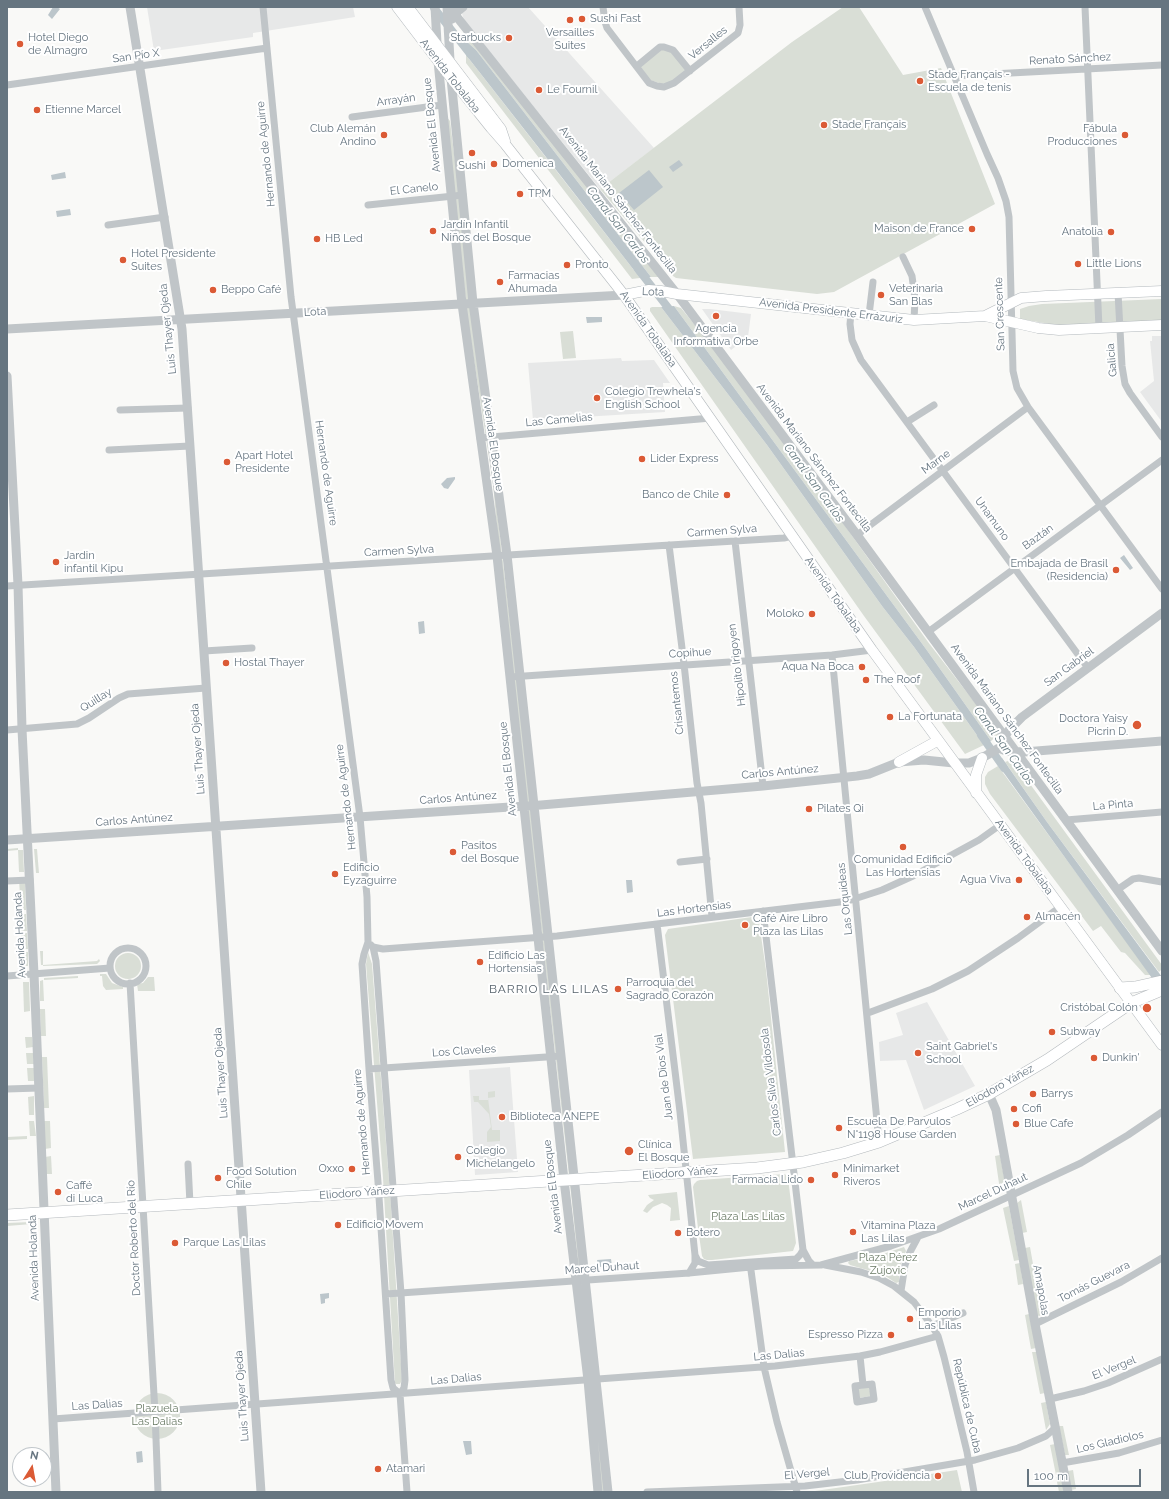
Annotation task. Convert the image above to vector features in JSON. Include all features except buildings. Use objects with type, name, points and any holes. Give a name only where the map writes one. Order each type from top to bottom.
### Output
[{"type":"main road","name":"Avenida Tobalaba","points":[[397,7],[490,128],[505,144],[624,295],[937,741],[1162,1046]]},
{"type":"main road","name":"Avenida Tobalaba","points":[[408,7],[436,41],[450,62],[501,129],[505,144]]},
{"type":"main road","name":"Avenida Presidente Errázuriz","points":[[985,316],[1021,298],[1162,291]]},
{"type":"main road","name":"Lota","points":[[624,295],[657,293],[677,294]]},
{"type":"main road","name":"Avenida Presidente Errázuriz","points":[[677,294],[914,320],[985,316],[1038,328],[1059,330],[1162,325]]},
{"type":"main road","points":[[900,762],[937,741]]},
{"type":"main road","points":[[976,793],[976,775],[992,752]]},
{"type":"main road","points":[[1120,988],[1135,987],[1149,982],[1162,987]]},
{"type":"main road","name":"Eliodoro Yáñez","points":[[7,1215],[687,1173],[792,1164],[843,1153],[880,1142],[989,1094],[1047,1060],[1131,1003],[1162,987]]},
{"type":"street","name":"Luis Thayer Ojeda","points":[[130,7],[181,319],[261,1492]]},
{"type":"street","name":"Hernando de Aguirre","points":[[263,7],[294,313],[360,817],[371,944],[376,956],[401,1293],[405,1380],[404,1388],[400,1394],[407,1492]]},
{"type":"street","name":"Avenida El Bosque","points":[[435,7],[436,41],[462,304],[497,556],[551,1057],[570,1180]]},
{"type":"street","points":[[452,20],[463,7]]},
{"type":"street","name":"Versalles","points":[[603,7],[607,28],[649,83],[657,86],[664,86],[674,83],[738,33],[740,25],[739,7]]},
{"type":"street","name":"San Crescente","points":[[925,7],[998,178],[1006,201],[1009,217],[1015,380],[1020,394],[1028,407],[1162,588]]},
{"type":"street","points":[[1085,7],[1099,328]]},
{"type":"street","name":"Avenida El Bosque","points":[[452,20],[450,44],[451,78],[473,303],[507,555],[561,1056],[570,1180],[592,1379],[608,1492]]},
{"type":"street","name":"Avenida Mariano Sánchez Fontecilla","points":[[452,20],[677,294],[1017,752],[1162,952]]},
{"type":"street","name":"Versalles","points":[[637,66],[660,47],[664,47],[673,50],[690,71]]},
{"type":"street","name":"San Pío X","points":[[7,85],[267,48]]},
{"type":"street","name":"Renato Sánchez","points":[[954,76],[1162,65]]},
{"type":"street","points":[[442,105],[449,110],[455,118]]},
{"type":"street","name":"Arrayán","points":[[352,117],[442,105]]},
{"type":"street","name":"El Canelo","points":[[368,206],[462,195]]},
{"type":"street","points":[[108,225],[165,217]]},
{"type":"street","points":[[903,257],[913,281],[915,299],[914,320]]},
{"type":"street","points":[[869,316],[873,282]]},
{"type":"street","name":"Galicia","points":[[1118,293],[1122,366],[1125,384],[1130,394],[1162,437]]},
{"type":"street","name":"Lota","points":[[7,329],[624,295]]},
{"type":"street","name":"Unamuno","points":[[851,313],[850,332],[857,354],[1088,668]]},
{"type":"street","name":"Avenida Holanda","points":[[7,376],[18,585],[22,729],[30,880],[56,1492]]},
{"type":"street","points":[[907,422],[934,405]]},
{"type":"street","name":"Marne","points":[[857,535],[1028,407]]},
{"type":"street","points":[[120,410],[188,408]]},
{"type":"street","name":"Las Camelias","points":[[480,438],[711,418]]},
{"type":"street","points":[[109,450],[190,446]]},
{"type":"street","name":"Baztán","points":[[928,632],[1162,460]]},
{"type":"street","name":"Carmen Sylva","points":[[7,586],[784,538],[792,536]]},
{"type":"street","name":"Hipolito Irigoyen","points":[[735,541],[763,786]]},
{"type":"street","name":"Crisantemos","points":[[669,545],[698,792],[701,803],[712,917]]},
{"type":"street","name":"San Gabriel","points":[[992,752],[1022,716],[1162,613]]},
{"type":"street","points":[[204,651],[252,648]]},
{"type":"street","name":"Copihue","points":[[510,677],[832,655],[872,650]]},
{"type":"street","name":"Las Orquídeas","points":[[832,655],[880,1142]]},
{"type":"street","name":"Quillay","points":[[7,730],[77,724],[128,694],[206,688]]},
{"type":"street","points":[[992,752],[1017,752],[1162,741]]},
{"type":"street","name":"Carlos Antúnez","points":[[7,840],[524,806],[698,792],[844,778],[869,774],[900,762],[924,760],[969,763],[992,752]]},
{"type":"street","name":"La Pinta","points":[[1066,820],[1162,812]]},
{"type":"street","name":"Las Hortensias","points":[[371,944],[383,949],[538,938],[856,899],[882,890],[913,876],[979,840],[1000,825]]},
{"type":"street","points":[[680,862],[707,859]]},
{"type":"street","points":[[1117,890],[1128,882],[1139,878],[1162,882]]},
{"type":"street","points":[[7,881],[30,880]]},
{"type":"street","points":[[868,1013],[932,990],[968,970],[1018,938],[1060,906]]},
{"type":"street","name":"Carlos Silva Vildosola","points":[[763,911],[803,1250],[809,1261],[817,1265]]},
{"type":"street","name":"Juan de Dios Vial","points":[[657,924],[687,1173],[695,1254],[694,1264],[689,1273]]},
{"type":"street","name":"Hernando de Aguirre","points":[[371,944],[364,954],[362,964],[391,1380],[393,1388],[400,1394]]},
{"type":"street","points":[[128,948],[139,952],[145,962],[144,973],[136,982],[130,983],[119,981],[115,978],[110,968],[110,962],[116,952],[128,948]]},
{"type":"street","points":[[7,976],[110,968]]},
{"type":"street","name":"Doctor Roberto del Río","points":[[130,983],[155,1412],[158,1492]]},
{"type":"street","name":"Los Claveles","points":[[369,1069],[561,1056]]},
{"type":"street","points":[[7,1089],[38,1088]]},
{"type":"street","name":"Amapolas","points":[[989,1094],[996,1110],[1035,1324],[1068,1492]]},
{"type":"street","name":"Marcel Duhaut","points":[[817,1265],[875,1251],[939,1229],[1081,1163],[1128,1135],[1162,1112]]},
{"type":"street","points":[[188,1164],[190,1204]]},
{"type":"street","points":[[901,1291],[905,1265],[918,1237]]},
{"type":"street","points":[[695,1254],[701,1263],[708,1265],[751,1265],[796,1259],[803,1250]]},
{"type":"street","name":"Tomás Guevara","points":[[1035,1324],[1121,1282],[1162,1258]]},
{"type":"street","points":[[751,1265],[764,1367],[797,1489]]},
{"type":"street","name":"Marcel Duhaut","points":[[386,1294],[689,1273],[751,1265],[817,1265],[861,1272],[879,1278],[901,1291]]},
{"type":"street","name":"República de Cuba","points":[[901,1291],[914,1302],[938,1336],[969,1461],[974,1492]]},
{"type":"street","points":[[932,1326],[963,1313]]},
{"type":"street","name":"Las Dalias","points":[[53,1419],[819,1362],[880,1352],[938,1336]]},
{"type":"street","points":[[860,1356],[863,1385]]},
{"type":"street","name":"El Vergel","points":[[1050,1399],[1084,1391],[1108,1383],[1162,1359]]},
{"type":"street","name":"Avenida El Bosque","points":[[592,1379],[598,1492]]},
{"type":"street","name":"El Vergel","points":[[647,1492],[797,1489],[857,1480],[969,1461],[1018,1448],[1046,1436],[1055,1428]]},
{"type":"street","name":"Los Gladiolos","points":[[1062,1463],[1119,1453],[1162,1440]]},
{"type":"shaded area","points":[[53,7],[60,9],[52,19],[48,15]]},
{"type":"shaded area","points":[[147,7],[353,7],[355,17],[253,33],[253,37],[154,51]]},
{"type":"shaded area","points":[[460,7],[528,7],[654,148],[600,189],[464,20]]},
{"type":"shaded area","points":[[465,40],[476,50],[651,277],[640,278],[466,55]]},
{"type":"shaded area","points":[[679,160],[683,165],[673,172],[669,167]]},
{"type":"shaded area","points":[[649,170],[663,187],[634,210],[619,193]]},
{"type":"shaded area","points":[[65,172],[66,178],[52,180],[51,175]]},
{"type":"shaded area","points":[[70,209],[71,215],[57,217],[56,211]]},
{"type":"shaded area","points":[[674,306],[926,649],[991,741],[984,745],[767,445],[661,307]]},
{"type":"shaded area","points":[[702,309],[751,314],[748,337],[731,350]]},
{"type":"shaded area","points":[[586,317],[602,317],[602,322],[587,323]]},
{"type":"shaded area","points":[[1152,336],[1162,336],[1162,422],[1140,392],[1154,381],[1150,341],[1152,341]]},
{"type":"shaded area","name":"Colegio Trewhela's English School","points":[[621,358],[622,361],[654,360],[670,383],[663,383],[665,412],[533,420],[528,363]]},
{"type":"shaded area","points":[[455,477],[448,489],[444,488],[441,484],[447,478]]},
{"type":"shaded area","points":[[1124,555],[1133,568],[1130,570],[1120,558]]},
{"type":"shaded area","points":[[424,621],[425,633],[419,634],[418,622]]},
{"type":"shaded area","points":[[1002,758],[1047,822],[1162,977],[1162,992],[996,762]]},
{"type":"shaded area","points":[[626,880],[632,880],[633,892],[627,893]]},
{"type":"shaded area","name":"Saint Gabriel's School","points":[[927,1002],[975,1086],[924,1110],[906,1060],[880,1061],[879,1042],[903,1035],[896,1013]]},
{"type":"shaded area","points":[[510,1067],[518,1172],[475,1175],[469,1070]]},
{"type":"shaded area","points":[[611,1259],[612,1266],[598,1267],[597,1260]]},
{"type":"shaded area","points":[[329,1293],[329,1298],[325,1299],[325,1303],[321,1304],[320,1294]]},
{"type":"shaded area","points":[[463,1441],[471,1441],[472,1454],[466,1455]]},
{"type":"shaded area","points":[[142,1451],[143,1462],[137,1463],[136,1452]]},
{"type":"green space","name":"Stade Français","points":[[843,7],[859,7],[903,75],[941,68],[995,204],[834,292],[817,294],[676,278],[600,189],[792,42]]},
{"type":"green space","points":[[470,34],[659,277],[651,277],[476,50],[465,40]]},
{"type":"green space","points":[[662,49],[668,49],[687,70],[673,82],[662,84],[650,80],[640,66]]},
{"type":"green space","points":[[466,55],[640,278],[632,279],[466,63]]},
{"type":"green space","points":[[446,116],[450,121],[524,737],[606,1492],[602,1492],[572,1203],[500,562],[493,484],[468,321]]},
{"type":"green space","points":[[1162,299],[1162,322],[1062,326],[1020,319],[1020,309],[1042,304]]},
{"type":"green space","points":[[674,306],[681,308],[745,386],[928,642],[999,734],[991,741],[926,649]]},
{"type":"green space","points":[[661,307],[767,445],[984,745],[965,754],[864,616],[650,311],[650,308]]},
{"type":"green space","points":[[573,331],[576,358],[563,359],[560,332]]},
{"type":"green space","points":[[1011,760],[1014,762],[1162,965],[1159,972],[1047,822],[1005,762]]},
{"type":"green space","points":[[998,766],[1151,975],[1145,975],[1125,953],[1121,952],[1101,926],[1093,931],[990,794],[985,784],[985,777],[988,772]]},
{"type":"green space","points":[[18,848],[18,850],[7,851],[7,849]]},
{"type":"green space","points":[[34,849],[37,849],[39,873],[36,873]]},
{"type":"green space","points":[[18,850],[23,850],[24,872],[19,872]]},
{"type":"green space","points":[[19,880],[25,880],[26,910],[21,910]]},
{"type":"green space","points":[[21,914],[26,914],[27,931],[21,931]]},
{"type":"green space","points":[[752,917],[759,922],[766,970],[785,1152],[693,1159],[665,935],[668,929]]},
{"type":"green space","points":[[21,933],[27,933],[28,949],[22,949]]},
{"type":"green space","points":[[40,951],[43,951],[43,965],[41,965]]},
{"type":"green space","points":[[22,952],[28,952],[28,966],[22,966]]},
{"type":"green space","points":[[368,952],[372,964],[391,1206],[402,1380],[400,1384],[395,1383],[383,1178],[366,964]]},
{"type":"green space","points":[[128,953],[137,957],[141,966],[137,975],[128,979],[119,975],[115,966],[119,957]]},
{"type":"green space","points":[[99,959],[100,961],[97,964],[43,965],[97,961]]},
{"type":"green space","points":[[100,974],[106,974],[112,983],[123,987],[123,989],[106,990],[103,986],[102,976],[100,976]]},
{"type":"green space","points":[[78,976],[78,978],[44,980],[44,978]]},
{"type":"green space","points":[[148,977],[154,977],[155,991],[138,991],[137,984],[143,983]]},
{"type":"green space","points":[[43,980],[44,1001],[40,1001],[40,981]]},
{"type":"green space","points":[[23,982],[29,982],[30,1011],[24,1012]]},
{"type":"green space","points":[[40,1009],[45,1009],[46,1036],[41,1036]]},
{"type":"green space","points":[[25,1037],[32,1037],[33,1047],[26,1048]]},
{"type":"green space","points":[[26,1053],[33,1053],[34,1064],[27,1064]]},
{"type":"green space","points":[[42,1057],[47,1057],[49,1108],[44,1108]]},
{"type":"green space","points":[[27,1068],[34,1068],[35,1081],[28,1081]]},
{"type":"green space","points":[[495,1091],[495,1097],[488,1098],[488,1092]]},
{"type":"green space","points":[[34,1096],[34,1115],[29,1115],[28,1097]]},
{"type":"green space","points":[[473,1096],[479,1096],[479,1100],[488,1100],[488,1098],[492,1130],[500,1130],[500,1141],[487,1142],[487,1132],[491,1127],[489,1114],[478,1102],[474,1102]]},
{"type":"green space","points":[[29,1121],[34,1121],[36,1136],[30,1136]]},
{"type":"green space","points":[[44,1121],[50,1121],[51,1148],[45,1149]]},
{"type":"green space","points":[[27,1136],[27,1139],[7,1140],[7,1137]]},
{"type":"green space","points":[[1000,1155],[1006,1188],[1000,1190],[995,1156]]},
{"type":"green space","points":[[51,1156],[52,1174],[46,1174],[45,1157]]},
{"type":"green space","name":"Plaza Las Lilas","points":[[785,1174],[788,1178],[796,1243],[793,1251],[712,1260],[704,1259],[702,1256],[698,1228],[693,1187],[694,1184],[700,1180]]},
{"type":"green space","points":[[677,1192],[680,1220],[670,1221],[671,1208],[662,1203],[653,1207],[647,1213],[643,1211],[647,1205],[654,1200],[648,1195]]},
{"type":"green space","points":[[1021,1200],[1027,1232],[1022,1233],[1017,1203]]},
{"type":"green space","points":[[1009,1206],[1019,1260],[1014,1261],[1003,1208]]},
{"type":"green space","points":[[31,1222],[32,1224],[7,1226],[7,1223]]},
{"type":"green space","name":"Plaza Pérez Zujovic","points":[[904,1247],[906,1251],[899,1270],[899,1282],[896,1283],[887,1277],[850,1265],[848,1263],[849,1261],[877,1256]]},
{"type":"green space","points":[[1030,1247],[1042,1315],[1039,1316],[1037,1315],[1025,1248]]},
{"type":"green space","points":[[1020,1263],[1023,1284],[1018,1285],[1015,1264]]},
{"type":"green space","points":[[1029,1314],[1036,1348],[1031,1349],[1025,1315]]},
{"type":"green space","points":[[1032,1352],[1037,1352],[1045,1393],[1040,1394]]},
{"type":"green space","points":[[869,1387],[871,1396],[859,1398],[857,1389]]},
{"type":"green space","name":"Plazuela Las Dalias","points":[[162,1393],[174,1399],[179,1407],[179,1425],[174,1433],[166,1438],[152,1439],[140,1433],[135,1425],[134,1411],[140,1399],[148,1394]]},
{"type":"green space","points":[[1046,1402],[1050,1424],[1046,1430],[1041,1403]]},
{"type":"green space","points":[[1059,1426],[1063,1426],[1069,1455],[1065,1455]]},
{"type":"green space","points":[[1055,1444],[1061,1474],[1056,1475],[1050,1445]]},
{"type":"green space","name":"Club Providencia","points":[[957,1470],[962,1492],[808,1492],[878,1482]]},
{"type":"green space","points":[[1073,1470],[1076,1489],[1071,1490],[1068,1471]]},
{"type":"green space","points":[[1061,1476],[1064,1492],[1059,1492],[1056,1477]]},
{"type":"waterway","name":"Canal San Carlos","points":[[434,8],[471,55]]},
{"type":"waterway","name":"Canal San Carlos","points":[[638,269],[673,314]]},
{"type":"waterway","name":"Canal San Carlos","points":[[981,735],[1004,768]]},
{"type":"place","name":"Sushi Fast","points":[[582,19]]},
{"type":"place","name":"Versailles Suites","points":[[570,20]]},
{"type":"place","name":"Starbucks","points":[[509,38]]},
{"type":"place","name":"Hotel Diego de Almagro","points":[[20,44]]},
{"type":"place","name":"Stade Français - Escuela de tenis","points":[[920,81]]},
{"type":"place","name":"Le Fournil","points":[[539,90]]},
{"type":"place","name":"Etienne Marcel","points":[[37,110]]},
{"type":"place","name":"Stade Français","points":[[824,125]]},
{"type":"place","name":"Club Alemán Andino","points":[[384,135]]},
{"type":"place","name":"Fábula Producciones","points":[[1125,135]]},
{"type":"place","name":"Sushi","points":[[472,153]]},
{"type":"place","name":"Domenica","points":[[494,164]]},
{"type":"place","name":"TPM","points":[[520,194]]},
{"type":"place","name":"Maison de France","points":[[972,229]]},
{"type":"place","name":"Jardín Infantil Niños del Bosque","points":[[433,231]]},
{"type":"place","name":"Anatolia","points":[[1111,232]]},
{"type":"place","name":"HB Led","points":[[317,239]]},
{"type":"place","name":"Hotel Presidente Suites","points":[[123,260]]},
{"type":"place","name":"Little Lions","points":[[1078,264]]},
{"type":"place","name":"Pronto","points":[[567,265]]},
{"type":"place","name":"Farmacias Ahumada","points":[[500,282]]},
{"type":"place","name":"Beppo Café","points":[[213,290]]},
{"type":"place","name":"Veterinaria San Blas","points":[[881,295]]},
{"type":"place","name":"Agencia Informativa Orbe","points":[[716,316]]},
{"type":"place","name":"Colegio Trewhela's English School","points":[[597,398]]},
{"type":"place","name":"Lider Express","points":[[642,459]]},
{"type":"place","name":"Apart Hotel Presidente","points":[[227,462]]},
{"type":"place","name":"Banco de Chile","points":[[727,495]]},
{"type":"place","name":"Jardin infantil Kipu","points":[[56,562]]},
{"type":"place","name":"Embajada de Brasil (Residencia)","points":[[1116,570]]},
{"type":"place","name":"Moloko","points":[[812,614]]},
{"type":"place","name":"Hostal Thayer","points":[[226,663]]},
{"type":"place","name":"Aqua Na Boca","points":[[862,667]]},
{"type":"place","name":"The Roof","points":[[866,680]]},
{"type":"place","name":"La Fortunata","points":[[890,717]]},
{"type":"place","name":"Doctora Yaisy Picrin D.","points":[[1137,725]]},
{"type":"place","name":"Pilates Qi","points":[[809,809]]},
{"type":"place","name":"Comunidad Edificio Las Hortensias","points":[[903,847]]},
{"type":"place","name":"Pasitos del Bosque","points":[[453,852]]},
{"type":"place","name":"Edificio Eyzaguirre","points":[[335,874]]},
{"type":"place","name":"Agua Viva","points":[[1019,880]]},
{"type":"place","name":"Almacén","points":[[1027,917]]},
{"type":"place","name":"Café Aire Libro Plaza las Lilas","points":[[745,925]]},
{"type":"place","name":"Edificio Las Hortensias","points":[[480,962]]},
{"type":"place","name":"Parroquia del Sagrado Corazón","points":[[618,989]]},
{"type":"place","name":"Cristóbal Colón","points":[[1147,1008]]},
{"type":"place","name":"Subway","points":[[1052,1032]]},
{"type":"place","name":"Saint Gabriel's School","points":[[918,1053]]},
{"type":"place","name":"Dunkin'","points":[[1094,1058]]},
{"type":"place","name":"Barrys","points":[[1033,1094]]},
{"type":"place","name":"Cofi","points":[[1014,1109]]},
{"type":"place","name":"Biblioteca ANEPE","points":[[502,1117]]},
{"type":"place","name":"Blue Cafe","points":[[1016,1124]]},
{"type":"place","name":"Escuela De Parvulos N°1198 House Garden","points":[[839,1128]]},
{"type":"place","name":"Clínica El Bosque","points":[[629,1151]]},
{"type":"place","name":"Colegio Michelangelo","points":[[458,1157]]},
{"type":"place","name":"Oxxo","points":[[352,1169]]},
{"type":"place","name":"Minimarket Riveros","points":[[835,1175]]},
{"type":"place","name":"Food Solution Chile","points":[[218,1178]]},
{"type":"place","name":"Farmacia Lido","points":[[811,1180]]},
{"type":"place","name":"Caffé di Luca","points":[[58,1192]]},
{"type":"place","name":"Edificio Movem","points":[[338,1225]]},
{"type":"place","name":"Vitamina Plaza Las Lilas","points":[[853,1232]]},
{"type":"place","name":"Botero","points":[[678,1233]]},
{"type":"place","name":"Parque Las Lilas","points":[[175,1243]]},
{"type":"place","name":"Emporio Las Lilas","points":[[910,1319]]},
{"type":"place","name":"Espresso Pizza","points":[[891,1335]]},
{"type":"place","name":"Atamari","points":[[378,1469]]},
{"type":"place","name":"Club Providencia","points":[[938,1476]]},
{"type":"district","name":"BARRIO LAS LILAS","points":[[549,989]]}]
